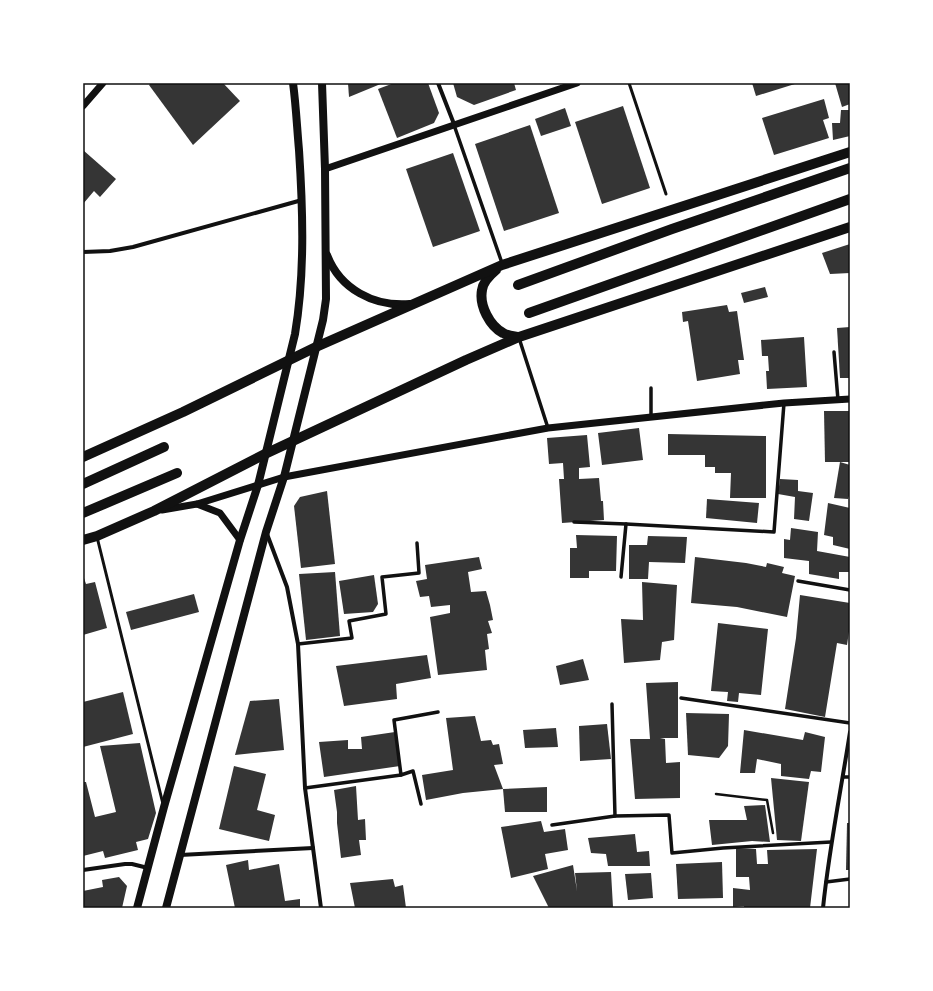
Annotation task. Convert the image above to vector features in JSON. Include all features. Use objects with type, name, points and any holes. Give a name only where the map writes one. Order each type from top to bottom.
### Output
[{"type":"main road","points":[[137,908],[164,807],[240,540],[258,485],[298,312],[302,200],[293,83]]},
{"type":"main road","points":[[166,908],[266,532],[294,441],[324,310],[325,169],[322,83]]},
{"type":"main road","points":[[84,455],[183,412],[316,347],[502,265],[850,152]]},
{"type":"main road","points":[[518,285],[672,229],[850,168]]},
{"type":"main road","points":[[528,313],[850,199]]},
{"type":"main road","points":[[83,540],[97,536],[154,511],[265,454],[466,360],[519,337],[850,227]]},
{"type":"main road","points":[[325,249],[331,265],[343,281],[359,294],[378,302],[398,305],[418,303]]},
{"type":"main road","points":[[502,265],[489,277],[482,290],[483,305],[490,321],[500,330],[505,334],[519,337]]},
{"type":"main road","points":[[83,484],[164,447]]},
{"type":"main road","points":[[83,513],[177,473]]},
{"type":"street","points":[[83,106],[103,83]]},
{"type":"street","points":[[438,83],[454,124],[502,265]]},
{"type":"street","points":[[325,169],[577,83]]},
{"type":"street","points":[[83,252],[110,251],[133,247],[302,200]]},
{"type":"street","points":[[519,337],[548,428]]},
{"type":"street","points":[[834,352],[838,400]]},
{"type":"street","points":[[651,388],[651,418]]},
{"type":"street","points":[[154,511],[197,504],[284,477],[548,428],[784,403],[850,399]]},
{"type":"street","points":[[574,522],[774,532],[784,403]]},
{"type":"street","points":[[197,504],[220,513],[240,540]]},
{"type":"street","points":[[621,577],[626,524]]},
{"type":"street","points":[[266,532],[287,587],[298,644],[305,788],[321,908]]},
{"type":"street","points":[[298,644],[352,638],[349,621],[386,614],[382,577],[419,573],[416,543]]},
{"type":"street","points":[[798,581],[850,590]]},
{"type":"street","points":[[681,698],[850,723]]},
{"type":"street","points":[[612,704],[615,816]]},
{"type":"street","points":[[401,775],[394,720],[438,712]]},
{"type":"street","points":[[823,908],[831,842],[850,732]]},
{"type":"street","points":[[305,788],[401,775],[413,771],[420,804]]},
{"type":"street","points":[[843,777],[850,777]]},
{"type":"street","points":[[552,825],[615,816],[669,815],[672,853],[723,848],[831,842]]},
{"type":"street","points":[[180,855],[313,848]]},
{"type":"street","points":[[83,870],[125,864],[148,868]]},
{"type":"street","points":[[826,882],[850,879]]},
{"type":"lane","points":[[629,83],[666,194]]},
{"type":"lane","points":[[97,536],[164,807]]},
{"type":"path","points":[[716,794],[767,800],[774,845]]},
{"type":"building","points":[[151,83],[223,83],[240,101],[193,145],[149,85]]},
{"type":"building","points":[[348,83],[383,83],[349,97]]},
{"type":"building","points":[[394,83],[428,83],[439,113],[434,123],[397,138],[378,89]]},
{"type":"building","points":[[453,83],[514,83],[516,90],[474,105],[457,97]]},
{"type":"building","points":[[752,83],[798,83],[756,96]]},
{"type":"building","points":[[835,83],[850,83],[850,104],[842,107]]},
{"type":"building","points":[[824,99],[829,118],[823,120],[829,138],[774,155],[762,118]]},
{"type":"building","points":[[623,106],[650,188],[602,204],[575,122]]},
{"type":"building","points":[[565,108],[571,126],[541,136],[535,119]]},
{"type":"building","points":[[841,110],[850,110],[850,136],[833,140],[832,123],[840,123]]},
{"type":"building","points":[[530,125],[559,213],[504,231],[475,144]]},
{"type":"building","points":[[83,150],[116,179],[100,197],[94,191],[83,204]]},
{"type":"building","points":[[453,153],[480,231],[433,247],[406,169]]},
{"type":"building","points":[[850,244],[850,273],[830,274],[822,253]]},
{"type":"building","points":[[765,287],[768,297],[744,303],[741,293]]},
{"type":"building","points":[[727,305],[729,312],[737,311],[744,360],[738,360],[740,374],[697,381],[688,321],[683,322],[682,312]]},
{"type":"building","points":[[850,327],[850,378],[840,378],[837,328]]},
{"type":"building","points":[[804,337],[807,387],[767,389],[766,371],[769,371],[768,356],[762,356],[761,340]]},
{"type":"building","points":[[824,411],[850,411],[850,462],[825,462]]},
{"type":"building","points":[[639,428],[643,460],[602,465],[598,433]]},
{"type":"building","points":[[668,434],[766,436],[766,498],[730,498],[731,473],[715,473],[715,467],[705,467],[705,455],[668,455]]},
{"type":"building","points":[[587,435],[590,467],[579,468],[579,479],[599,478],[601,501],[603,501],[604,520],[562,523],[559,479],[564,479],[563,463],[549,464],[547,438]]},
{"type":"building","points":[[840,462],[850,465],[850,493],[848,499],[834,498]]},
{"type":"building","points":[[780,479],[798,480],[798,491],[813,493],[809,521],[794,519],[795,497],[778,494]]},
{"type":"building","points":[[327,491],[335,564],[301,568],[294,506],[300,497]]},
{"type":"building","points":[[707,499],[759,503],[757,523],[706,518]]},
{"type":"building","points":[[828,503],[850,508],[850,549],[833,545],[833,537],[824,535]]},
{"type":"building","points":[[791,528],[818,532],[817,551],[850,557],[850,572],[839,572],[839,579],[809,574],[809,561],[784,558],[784,539],[790,540]]},
{"type":"building","points":[[576,535],[617,536],[616,571],[589,571],[589,578],[570,578],[570,548],[577,548]]},
{"type":"building","points":[[648,536],[687,537],[685,563],[649,562],[648,579],[629,579],[629,545],[647,545]]},
{"type":"building","points":[[479,557],[482,569],[468,572],[471,592],[486,591],[493,620],[488,621],[492,633],[487,634],[489,649],[485,650],[487,670],[438,675],[430,617],[450,613],[450,605],[431,607],[429,596],[420,597],[416,581],[427,579],[425,565]]},
{"type":"building","points":[[695,557],[766,567],[767,563],[784,567],[782,573],[795,576],[787,617],[737,607],[691,603]]},
{"type":"building","points":[[335,572],[340,636],[306,640],[299,574]]},
{"type":"building","points":[[83,575],[86,584],[95,582],[107,628],[83,635]]},
{"type":"building","points":[[374,575],[378,604],[373,612],[344,614],[339,581]]},
{"type":"building","points":[[642,582],[677,585],[674,640],[662,642],[660,660],[624,663],[621,619],[643,620]]},
{"type":"building","points":[[194,594],[199,612],[131,630],[126,612]]},
{"type":"building","points":[[800,595],[850,603],[850,625],[847,645],[837,643],[825,717],[785,709],[796,638]]},
{"type":"building","points":[[718,623],[768,629],[761,695],[739,693],[738,702],[727,701],[728,692],[711,691]]},
{"type":"building","points":[[427,655],[431,678],[396,684],[397,699],[344,706],[336,666]]},
{"type":"building","points":[[583,659],[589,680],[560,685],[556,666]]},
{"type":"building","points":[[678,682],[678,738],[660,738],[665,739],[666,763],[680,762],[680,798],[635,799],[630,739],[650,739],[646,683]]},
{"type":"building","points":[[123,692],[133,734],[83,747],[83,702]]},
{"type":"building","points":[[279,699],[284,750],[235,755],[250,701]]},
{"type":"building","points":[[686,713],[729,714],[728,746],[719,758],[688,755]]},
{"type":"building","points":[[475,716],[481,741],[491,740],[493,745],[499,744],[503,764],[494,765],[503,789],[463,793],[426,800],[422,775],[453,770],[446,718]]},
{"type":"building","points":[[607,724],[611,759],[580,761],[579,726]]},
{"type":"building","points":[[556,728],[558,747],[525,748],[523,730]]},
{"type":"building","points":[[744,730],[803,740],[805,732],[825,737],[821,772],[811,771],[809,779],[781,776],[781,764],[757,759],[755,773],[740,773]]},
{"type":"building","points":[[395,732],[400,766],[324,777],[319,742],[348,740],[348,749],[362,749],[361,737]]},
{"type":"building","points":[[140,743],[156,813],[148,839],[136,842],[138,850],[105,858],[103,851],[83,856],[83,782],[86,782],[95,817],[116,812],[100,746]]},
{"type":"building","points":[[234,766],[266,774],[257,810],[275,815],[269,841],[219,829]]},
{"type":"building","points":[[771,778],[809,782],[801,841],[777,840]]},
{"type":"building","points":[[356,786],[358,820],[365,819],[366,840],[359,840],[361,855],[341,858],[334,790]]},
{"type":"building","points":[[547,787],[547,812],[505,812],[503,789]]},
{"type":"building","points":[[765,805],[770,842],[752,841],[712,845],[709,820],[747,820],[744,806]]},
{"type":"building","points":[[541,821],[544,832],[565,829],[568,850],[545,854],[548,869],[511,878],[501,827]]},
{"type":"building","points":[[847,823],[850,823],[850,870],[846,870]]},
{"type":"building","points":[[635,834],[637,852],[649,851],[650,866],[608,866],[606,854],[591,853],[588,838]]},
{"type":"building","points":[[736,848],[756,849],[757,864],[768,864],[767,850],[817,849],[810,908],[733,907],[733,888],[750,890],[749,877],[736,877]]},
{"type":"building","points":[[248,860],[249,870],[279,864],[285,901],[300,899],[300,908],[235,908],[226,865]]},
{"type":"building","points":[[722,862],[723,898],[678,899],[676,864]]},
{"type":"building","points":[[573,865],[577,891],[575,873],[611,872],[613,907],[549,908],[533,876]]},
{"type":"building","points":[[651,873],[653,898],[628,900],[625,874]]},
{"type":"building","points":[[119,877],[127,886],[122,908],[83,908],[83,891],[103,887],[102,880]]},
{"type":"building","points":[[393,879],[395,887],[403,885],[406,908],[355,908],[350,883]]}]
